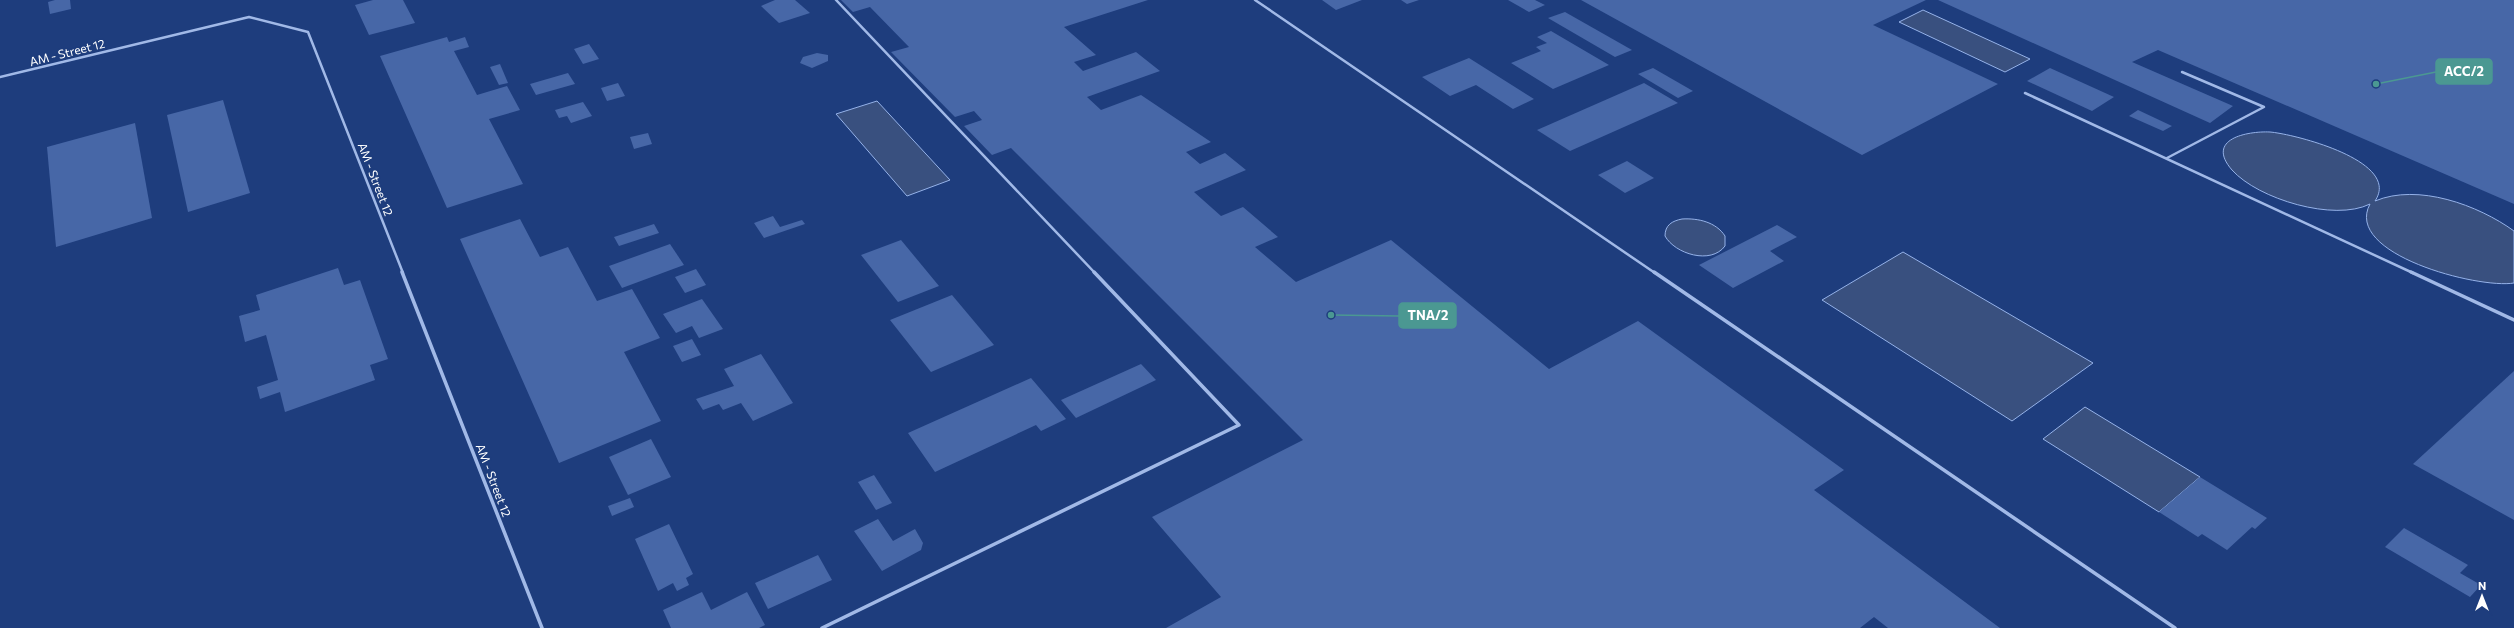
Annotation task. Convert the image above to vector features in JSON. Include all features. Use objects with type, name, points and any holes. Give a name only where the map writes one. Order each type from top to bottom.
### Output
[{"type":"lane","points":[[822,628],[1239,425],[836,0]]},
{"type":"lane","points":[[1255,0],[2175,628]]},
{"type":"lane","name":"AM - Street 12","points":[[0,78],[249,17],[308,32],[542,628]]},
{"type":"lane","points":[[2167,158],[2264,107],[2182,72]]},
{"type":"lane","points":[[2025,93],[2514,320]]},
{"type":"water","points":[[1923,10],[2030,59],[2005,72],[1899,22]]},
{"type":"water","points":[[877,101],[950,180],[907,196],[836,114]]},
{"type":"water","points":[[2270,132],[2321,144],[2342,152],[2360,162],[2373,174],[2379,187],[2375,201],[2392,196],[2410,194],[2447,200],[2466,205],[2514,231],[2514,283],[2496,283],[2473,280],[2445,274],[2394,253],[2376,238],[2367,222],[2370,204],[2355,209],[2317,209],[2297,205],[2278,198],[2259,190],[2244,181],[2232,170],[2225,159],[2223,151],[2226,144],[2232,139],[2241,135]]},
{"type":"water","points":[[1682,219],[1700,220],[1717,227],[1725,236],[1725,246],[1719,252],[1702,256],[1694,255],[1677,248],[1665,236],[1665,232],[1670,224]]},
{"type":"water","points":[[1903,252],[2093,363],[2012,421],[1822,300]]},
{"type":"water","points":[[2085,407],[2200,477],[2159,512],[2043,439]]},
{"type":"building","points":[[55,0],[70,0],[71,9],[50,14],[48,2]]},
{"type":"building","points":[[373,0],[403,0],[415,23],[369,35],[355,5]]},
{"type":"building","points":[[775,0],[795,0],[810,13],[779,23],[761,6]]},
{"type":"building","points":[[841,0],[1148,0],[1064,27],[1096,55],[1074,62],[1083,71],[1136,52],[1160,71],[1087,97],[1101,110],[1141,95],[1211,142],[1186,152],[1200,164],[1225,153],[1246,170],[1194,192],[1221,216],[1243,207],[1278,237],[1255,247],[1296,282],[1391,240],[1549,369],[1638,321],[1844,470],[1814,490],[2000,628],[1888,628],[1874,617],[1860,628],[1166,628],[1221,597],[1152,517],[1303,440],[1011,148],[992,155],[964,126],[982,120],[974,111],[955,117],[891,52],[909,47],[870,7],[853,12]]},
{"type":"building","points":[[1322,0],[1362,0],[1336,10]]},
{"type":"building","points":[[1401,0],[1419,0],[1407,4]]},
{"type":"building","points":[[1508,0],[1535,0],[1545,5],[1529,12]]},
{"type":"building","points":[[1581,0],[1926,0],[1873,25],[1998,84],[1862,155]]},
{"type":"building","points":[[1938,0],[2514,0],[2514,204],[2158,50],[2132,62],[2233,106],[2210,123]]},
{"type":"building","points":[[1565,12],[1632,50],[1615,57],[1548,18]]},
{"type":"building","points":[[1551,31],[1609,65],[1553,89],[1511,63],[1541,51],[1536,47],[1547,43],[1537,37]]},
{"type":"building","points":[[447,37],[449,42],[465,37],[469,47],[454,51],[477,95],[507,86],[520,110],[489,119],[523,184],[447,208],[380,56]]},
{"type":"building","points":[[589,44],[599,59],[583,64],[574,49]]},
{"type":"building","points":[[817,53],[828,55],[828,61],[812,68],[800,63],[803,57]]},
{"type":"building","points":[[1469,58],[1534,99],[1513,109],[1476,85],[1450,96],[1422,77]]},
{"type":"building","points":[[500,64],[508,83],[499,85],[490,67]]},
{"type":"building","points":[[1653,68],[1693,91],[1678,98],[1638,74]]},
{"type":"building","points":[[2050,68],[2114,97],[2092,111],[2027,81]]},
{"type":"building","points":[[568,73],[575,84],[536,95],[530,84]]},
{"type":"building","points":[[618,83],[625,96],[607,101],[601,88]]},
{"type":"building","points":[[1644,83],[1678,103],[1570,151],[1537,130]]},
{"type":"building","points":[[223,100],[250,193],[188,212],[167,115]]},
{"type":"building","points":[[583,102],[592,116],[571,123],[567,116],[559,118],[555,110]]},
{"type":"building","points":[[2138,110],[2172,126],[2163,131],[2129,116]]},
{"type":"building","points":[[135,123],[152,218],[56,247],[47,147]]},
{"type":"building","points":[[648,133],[652,144],[634,149],[630,137]]},
{"type":"building","points":[[1627,161],[1654,178],[1625,193],[1598,175]]},
{"type":"building","points":[[773,216],[780,227],[802,220],[805,224],[764,238],[754,223]]},
{"type":"building","points":[[520,219],[540,257],[568,247],[597,301],[632,289],[660,338],[624,352],[661,421],[559,463],[460,239]]},
{"type":"building","points":[[654,224],[659,233],[619,246],[614,237]]},
{"type":"building","points":[[1777,225],[1797,237],[1770,251],[1784,261],[1733,288],[1699,265]]},
{"type":"building","points":[[901,240],[939,286],[898,302],[861,255]]},
{"type":"building","points":[[670,244],[684,265],[622,288],[609,266]]},
{"type":"building","points":[[338,268],[344,285],[360,280],[388,359],[370,365],[375,380],[285,412],[280,392],[260,399],[257,387],[278,380],[266,335],[245,342],[239,316],[260,310],[256,295]]},
{"type":"building","points":[[696,269],[706,285],[685,293],[675,277]]},
{"type":"building","points":[[952,295],[994,345],[931,372],[890,320]]},
{"type":"building","points":[[702,299],[723,329],[699,338],[692,326],[676,333],[663,314]]},
{"type":"building","points":[[692,339],[701,355],[682,362],[673,346]]},
{"type":"building","points":[[761,354],[793,403],[753,421],[741,403],[723,410],[719,404],[703,410],[696,399],[734,386],[724,369]]},
{"type":"building","points":[[1141,364],[1156,380],[1076,418],[1061,400]]},
{"type":"building","points":[[2514,371],[2514,520],[2413,464]]},
{"type":"building","points":[[1031,378],[1066,419],[1041,431],[1036,425],[935,472],[908,433]]},
{"type":"building","points":[[651,439],[671,477],[628,495],[609,457]]},
{"type":"building","points":[[874,475],[892,503],[876,510],[858,482]]},
{"type":"building","points":[[2200,477],[2267,518],[2255,529],[2252,527],[2227,550],[2202,534],[2198,537],[2159,512]]},
{"type":"building","points":[[630,498],[634,507],[612,516],[608,506]]},
{"type":"building","points":[[878,519],[893,541],[915,529],[923,543],[921,550],[882,571],[854,531]]},
{"type":"building","points":[[669,524],[693,574],[686,578],[689,585],[677,591],[673,583],[658,591],[635,539]]},
{"type":"building","points":[[2404,528],[2468,565],[2460,573],[2481,585],[2470,597],[2385,547]]},
{"type":"building","points":[[818,555],[832,580],[768,609],[755,583]]},
{"type":"building","points":[[702,592],[711,610],[747,592],[765,625],[759,628],[671,628],[663,610]]},
{"type":"place","name":"ACC/2","points":[[2376,84]]},
{"type":"place","name":"TNA/2","points":[[1331,315]]}]
